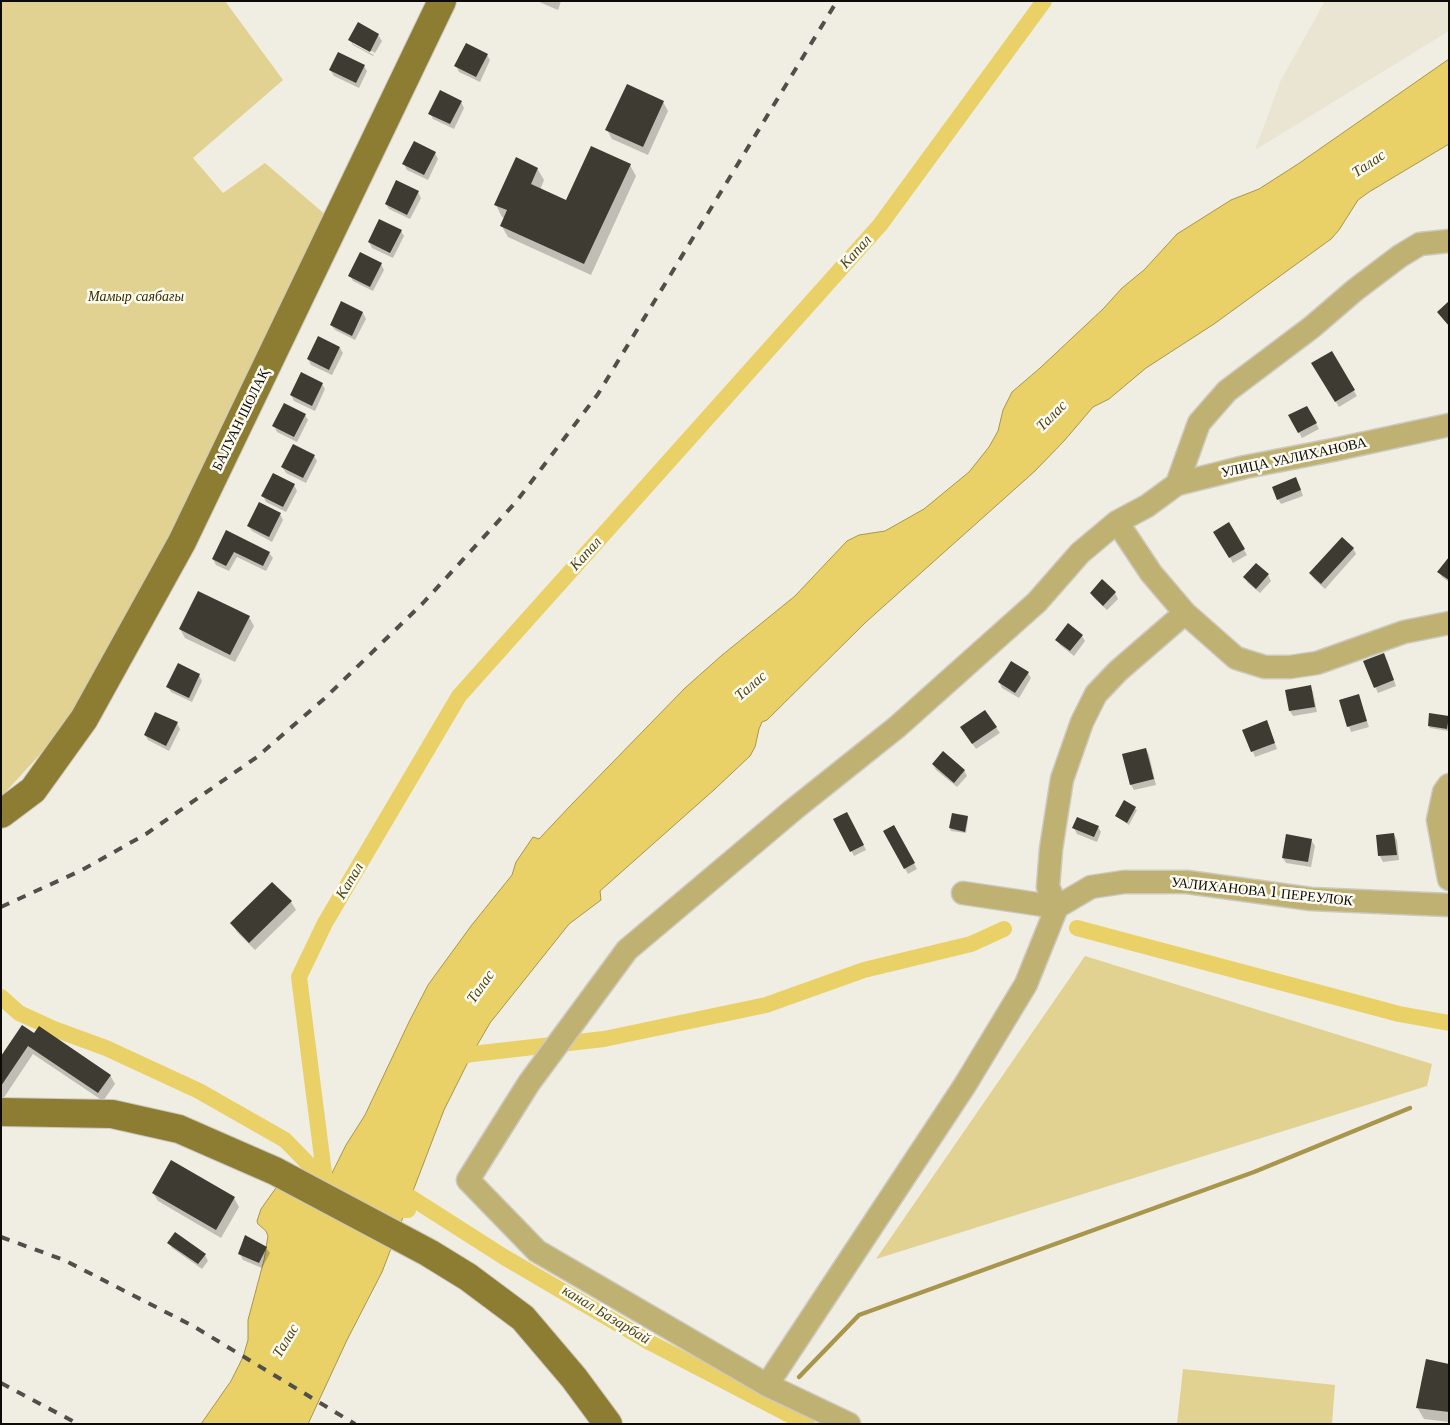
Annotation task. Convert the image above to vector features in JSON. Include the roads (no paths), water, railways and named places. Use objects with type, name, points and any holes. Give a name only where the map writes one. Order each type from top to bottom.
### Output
[{"type":"main road","name":"БАЛУАН ШОЛАҚ","points":[[1,814],[33,790],[84,719],[182,542],[442,1]]},
{"type":"main road","points":[[1,1112],[112,1114],[179,1129],[275,1171],[429,1253],[468,1277],[523,1318],[574,1378],[608,1424]]},
{"type":"street","points":[[1177,484],[1199,424],[1227,391],[1312,327],[1355,290],[1400,256],[1420,244],[1449,240]]},
{"type":"street","name":"УЛИЦА УАЛИХАНОВА","points":[[767,1385],[536,1251],[468,1180],[529,1083],[627,950],[793,810],[897,727],[1037,602],[1080,553],[1117,522],[1147,506],[1177,484],[1245,466],[1333,450],[1449,425]]},
{"type":"street","points":[[1117,522],[1151,573],[1185,613],[1236,658],[1265,667],[1290,667],[1317,663],[1404,632],[1449,624]]},
{"type":"street","points":[[849,1424],[767,1385],[960,1093],[1026,984],[1057,907],[1048,886],[1051,849],[1062,779],[1082,722],[1096,694],[1118,671],[1185,613]]},
{"type":"street","points":[[1449,784],[1444,792],[1438,820],[1449,879]]},
{"type":"street","name":"УАЛИХАНОВА 1 ПЕРЕУЛОК","points":[[1057,907],[1091,887],[1124,882],[1187,882],[1311,899],[1449,905]]},
{"type":"street","points":[[963,893],[1057,907]]},
{"type":"water","name":"Талас","points":[[1449,59],[1449,144],[1358,200],[1331,239],[1214,324],[1146,368],[1109,399],[1093,407],[1035,471],[866,622],[767,720],[762,722],[755,747],[750,756],[600,891],[601,900],[569,924],[490,1023],[472,1054],[444,1110],[382,1272],[347,1340],[308,1424],[201,1424],[231,1381],[243,1357],[248,1340],[248,1320],[264,1260],[268,1236],[257,1221],[261,1209],[283,1178],[326,1183],[328,1181],[346,1145],[365,1115],[428,985],[471,926],[512,875],[516,862],[533,837],[539,839],[685,688],[795,596],[847,541],[859,535],[885,531],[924,509],[969,472],[989,447],[998,431],[1003,410],[1012,392],[1103,309],[1122,288],[1144,270],[1177,234],[1231,200],[1259,189],[1298,164]]},
{"type":"waterway","name":"Капал","points":[[325,1181],[299,977],[325,923],[459,696],[880,225],[1044,1]]},
{"type":"waterway","points":[[1077,928],[1399,1014],[1449,1023]]},
{"type":"waterway","points":[[451,1059],[472,1054],[604,1039],[766,1005],[864,970],[971,944],[1004,929]]},
{"type":"waterway","points":[[1,997],[19,1013],[54,1029],[106,1048],[199,1091],[285,1140],[325,1181],[323,1183]]},
{"type":"waterway","points":[[799,1377],[859,1315],[1254,1172],[1410,1108]]},
{"type":"waterway","name":"канал Базарбай","points":[[385,1215],[399,1210],[408,1210],[410,1197],[504,1257],[651,1343],[807,1424]]},
{"type":"railway","points":[[1,907],[82,870],[146,834],[257,757],[325,698],[423,603],[516,502],[598,394],[837,1]]},
{"type":"railway","points":[[1,1237],[64,1260],[193,1326],[355,1424]]},
{"type":"railway","points":[[1,1383],[78,1424]]},
{"type":"park label","name":"Мамыр саябағы","points":[[136,297]]}]
